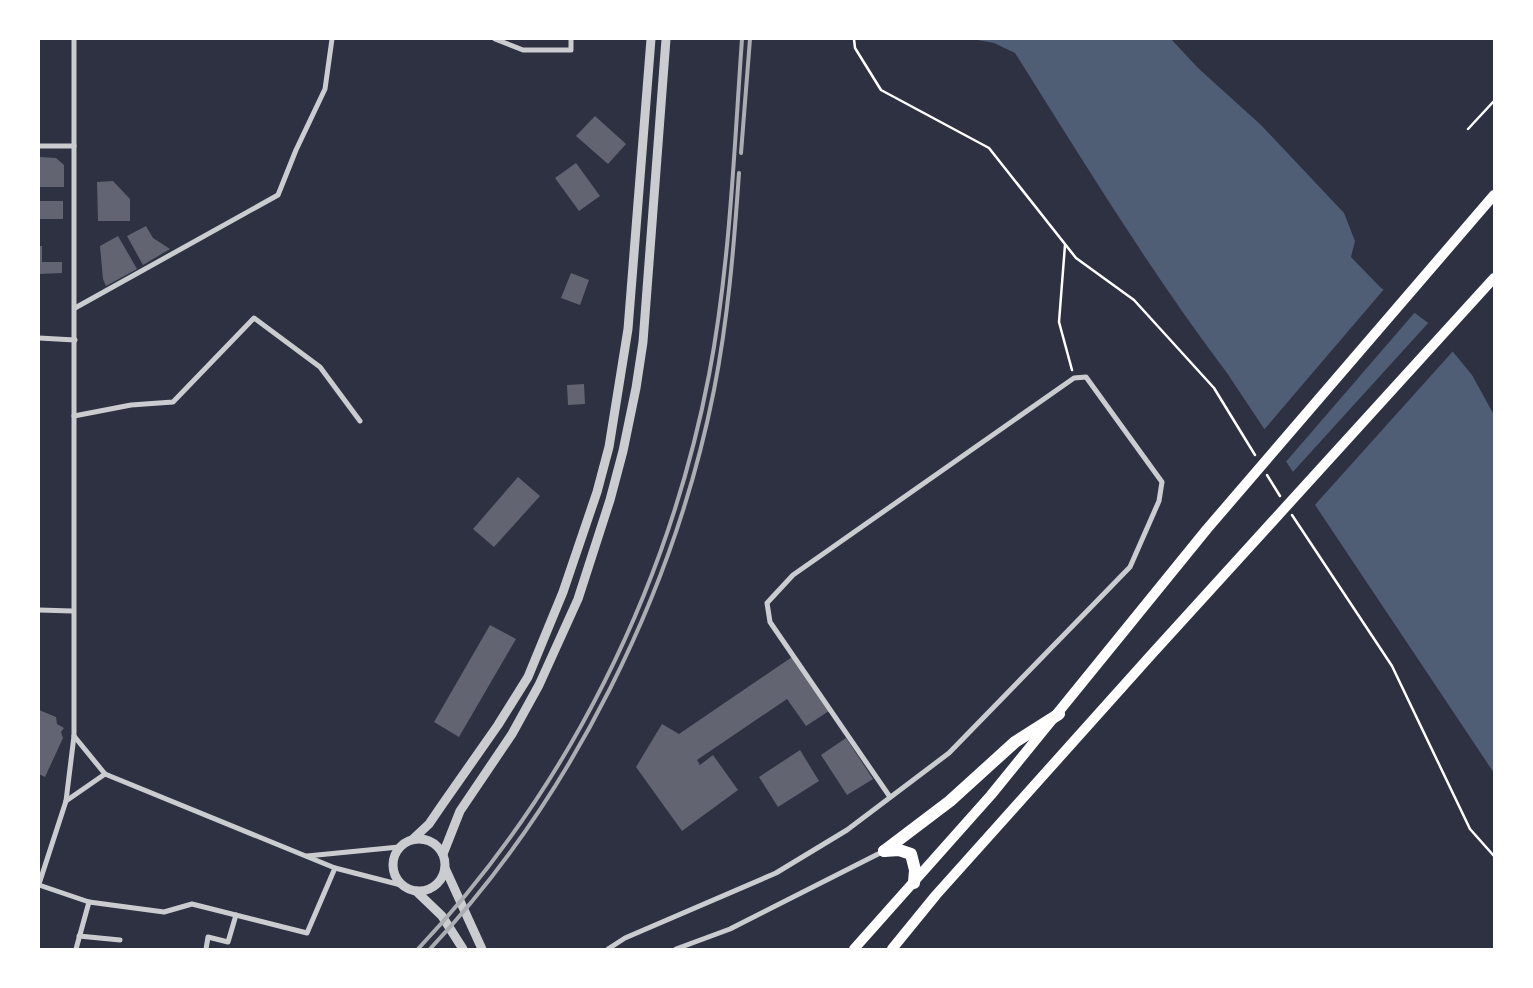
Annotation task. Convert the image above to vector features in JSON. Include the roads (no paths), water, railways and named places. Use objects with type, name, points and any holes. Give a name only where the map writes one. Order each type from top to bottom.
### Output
[{"type":"main road","points":[[854,949],[991,795],[1059,714],[1207,528],[1494,195]]},
{"type":"main road","points":[[892,949],[936,895],[1494,278]]},
{"type":"main road","points":[[884,851],[950,800],[1015,742],[1059,714]]},
{"type":"main road","points":[[884,851],[899,850],[911,854],[915,870],[914,882]]},
{"type":"street","points":[[74,39],[75,340],[72,611],[74,736],[66,801],[39,884],[89,902],[164,912],[192,904],[308,933],[335,868]]},
{"type":"street","points":[[75,308],[278,195],[296,150],[325,89],[332,39]]},
{"type":"street","points":[[495,39],[523,50],[571,50],[571,39]]},
{"type":"street","points":[[304,856],[399,847],[413,839],[429,824],[498,725],[528,677],[563,592],[597,492],[610,447],[628,329],[651,39]]},
{"type":"street","points":[[483,948],[445,868],[443,854],[460,811],[512,734],[539,685],[578,599],[610,500],[636,388],[643,342],[666,39]]},
{"type":"street","points":[[39,146],[74,146]]},
{"type":"street","points":[[74,416],[131,405],[173,402],[254,318],[320,367],[360,422]]},
{"type":"street","points":[[39,338],[75,340]]},
{"type":"street","points":[[608,949],[625,938],[776,873],[846,830],[949,753],[1130,567],[1159,501],[1162,482],[1086,377],[1074,378],[793,575],[767,603],[770,622],[890,797]]},
{"type":"street","points":[[39,610],[72,611]]},
{"type":"street","points":[[74,736],[106,774],[335,868],[401,884],[416,891],[442,916],[463,949]]},
{"type":"street","points":[[66,801],[106,774]]},
{"type":"street","points":[[413,839],[428,840],[434,843],[443,854]]},
{"type":"street","points":[[399,847],[394,854],[392,870],[401,884]]},
{"type":"street","points":[[676,949],[730,929],[884,851]]},
{"type":"street","points":[[416,891],[432,888],[443,876],[445,868]]},
{"type":"street","points":[[76,949],[89,902]]},
{"type":"street","points":[[206,949],[208,937],[228,942],[236,915]]},
{"type":"street","points":[[80,936],[120,940]]},
{"type":"water","points":[[972,39],[1171,39],[1198,68],[1261,125],[1344,213],[1355,241],[1351,257],[1380,287],[1431,325],[1472,375],[1494,415],[1494,773],[1227,373],[1144,255],[1015,53],[994,43]]},
{"type":"railway","points":[[418,949],[472,888],[521,823],[565,754],[604,683],[638,609],[667,532],[691,454],[709,375],[716,334],[727,250],[742,39]]},
{"type":"railway","points":[[741,153],[750,39]]},
{"type":"railway","points":[[430,949],[481,890],[528,827],[571,759],[610,689],[644,616],[673,541],[696,466],[714,390],[730,282],[739,173]]}]
